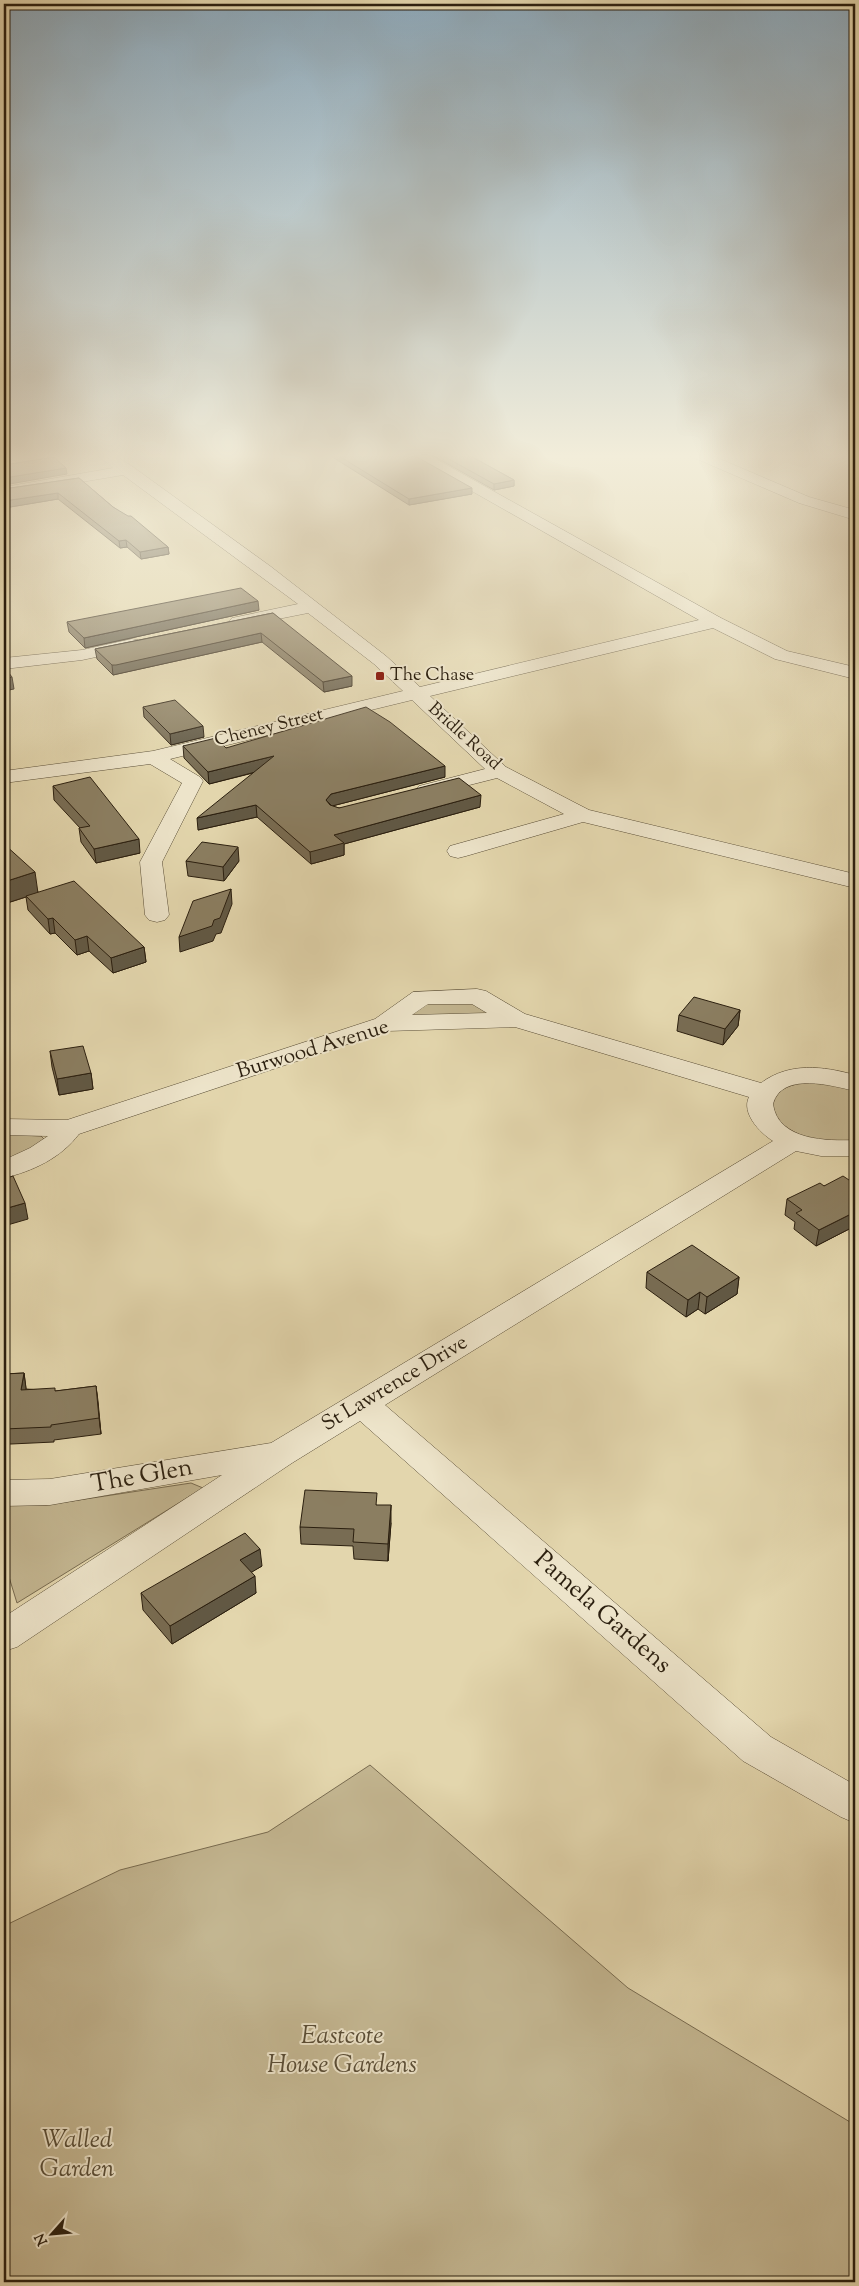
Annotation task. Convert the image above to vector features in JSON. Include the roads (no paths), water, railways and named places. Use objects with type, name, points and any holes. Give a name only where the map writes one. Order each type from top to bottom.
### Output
[{"type":"street","name":"Bridle Road","points":[[250,560],[380,660],[499,771],[582,815],[855,882]]},
{"type":"street","points":[[604,560],[715,622],[781,655],[855,673]]},
{"type":"street","points":[[224,625],[310,607]]},
{"type":"street","points":[[415,692],[715,622]]},
{"type":"street","points":[[4,664],[82,655],[149,641]]},
{"type":"street","name":"Cheney Street","points":[[4,777],[153,757],[415,692]]},
{"type":"street","points":[[153,757],[193,781],[151,862],[157,915]]},
{"type":"street","points":[[405,795],[499,771]]},
{"type":"street","points":[[458,852],[582,815]]},
{"type":"street","name":"Burwood Avenue","points":[[4,1127],[69,1128],[384,1024],[516,1019],[765,1093]]},
{"type":"street","points":[[855,1083],[830,1076],[810,1075],[790,1078],[776,1084],[765,1093],[760,1104],[764,1117],[776,1132],[793,1142],[830,1150],[855,1148]]},
{"type":"street","name":"Burwood Avenue","points":[[4,1169],[23,1164],[45,1151],[62,1139],[69,1128]]},
{"type":"street","name":"St Lawrence Drive","points":[[5,1630],[280,1454],[793,1142]]},
{"type":"street","name":"Pamela Gardens","points":[[362,1404],[757,1749],[855,1805]]},
{"type":"street","name":"The Glen","points":[[4,1493],[50,1492],[280,1454]]},
{"type":"place","name":"The Chase","points":[[380,676]]},
{"type":"park label","name":"Eastcote House Gardens","points":[[342,2052]]},
{"type":"park label","name":"Walled Garden","points":[[77,2156]]}]
